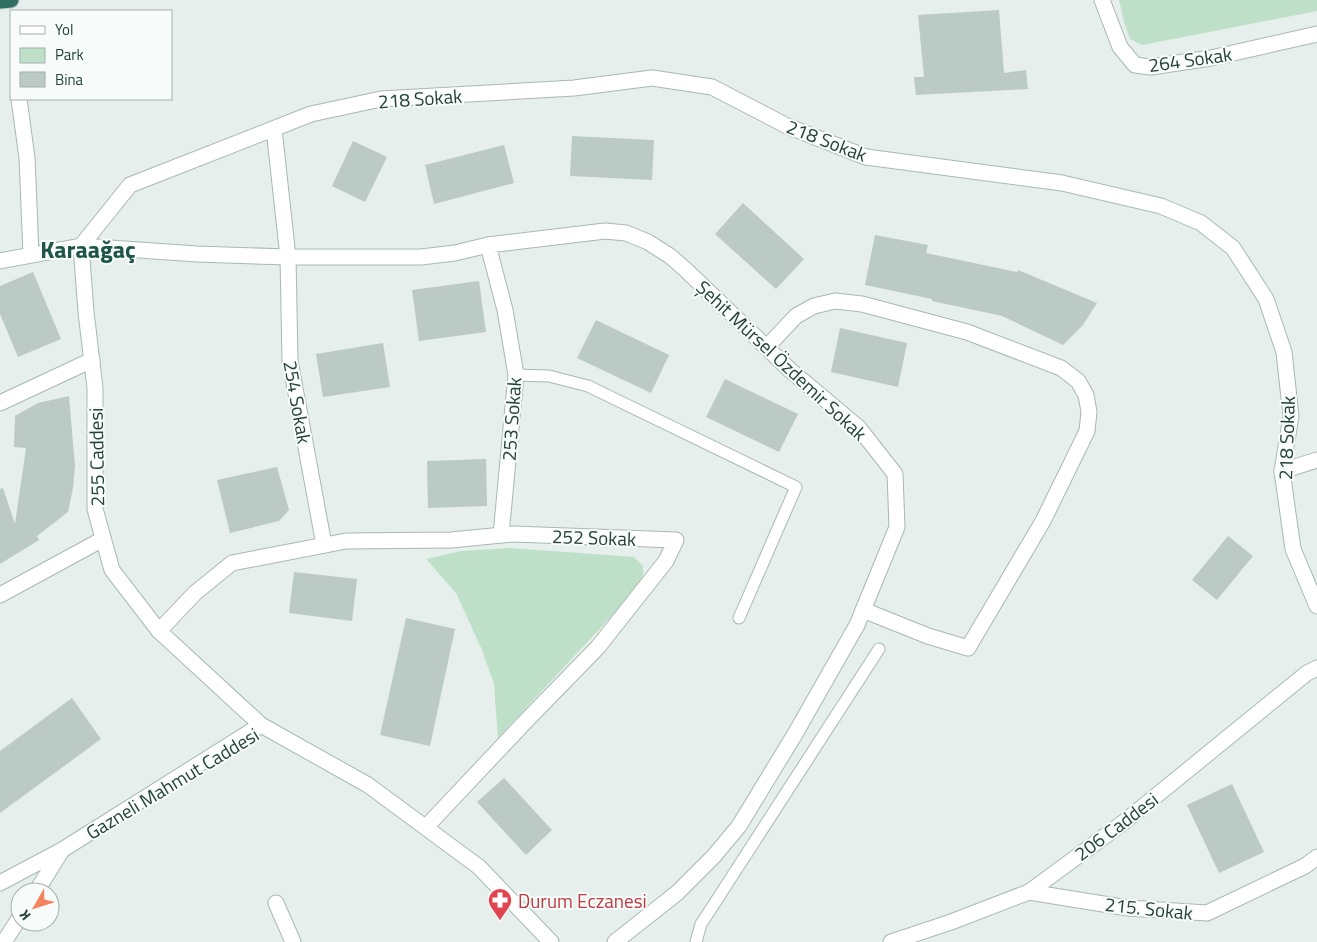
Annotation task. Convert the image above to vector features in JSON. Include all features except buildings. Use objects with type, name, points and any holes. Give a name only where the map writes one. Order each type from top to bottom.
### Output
[{"type":"highway","points":[[0,2],[11,0]]},
{"type":"street","name":"264 Sokak","points":[[1102,0],[1120,47],[1134,65],[1151,68],[1211,58],[1317,34]]},
{"type":"street","name":"218 Sokak","points":[[81,246],[130,185],[312,114],[381,99],[574,88],[652,78],[712,87],[787,126],[866,157],[1062,184],[1161,206],[1202,223],[1233,248],[1266,299],[1284,352],[1291,416],[1282,471],[1293,549],[1317,606]]},
{"type":"street","points":[[20,100],[27,158],[31,255]]},
{"type":"street","name":"254 Sokak","points":[[274,129],[288,257],[290,361],[324,545]]},
{"type":"street","name":"Şehit Mürsel Özdemir Sokak","points":[[0,261],[81,246],[197,254],[288,257],[421,256],[455,253],[488,245],[605,231],[626,233],[648,242],[670,256],[790,370],[859,428],[895,474],[897,527],[857,625],[739,826],[714,856],[677,893],[615,942]]},
{"type":"street","name":"253 Sokak","points":[[488,245],[505,310],[516,375],[501,535]]},
{"type":"street","name":"255 Caddesi","points":[[81,246],[95,388],[95,509],[112,570],[159,631],[261,725]]},
{"type":"street","points":[[767,347],[796,316],[814,306],[835,301],[862,304],[968,332],[1061,368],[1078,381],[1086,395],[1089,412],[1087,431],[1043,521],[968,648],[928,636],[863,610]]},
{"type":"street","points":[[0,402],[92,360]]},
{"type":"street","points":[[1282,471],[1317,460]]},
{"type":"street","name":"252 Sokak","points":[[159,631],[195,593],[232,563],[346,541],[451,540],[513,534],[676,540],[666,561],[598,647],[426,827]]},
{"type":"street","points":[[0,595],[103,539]]},
{"type":"street","name":"206 Caddesi","points":[[891,942],[951,922],[1028,892],[1124,822],[1307,672],[1317,668]]},
{"type":"street","name":"Gazneli Mahmut Caddesi","points":[[0,883],[62,850],[261,725],[368,786],[426,827],[479,867],[550,942]]},
{"type":"street","points":[[42,882],[62,850]]},
{"type":"street","name":"215. Sokak","points":[[1028,892],[1128,908],[1207,913],[1305,866],[1317,857]]},
{"type":"street","points":[[276,903],[294,942]]},
{"type":"lane","points":[[516,375],[549,376],[588,386],[796,487],[739,618]]},
{"type":"lane","points":[[696,942],[701,924],[706,915],[879,649]]},
{"type":"green space","points":[[1119,0],[1317,0],[1317,11],[1142,45],[1130,39]]},
{"type":"green space","points":[[510,548],[634,557],[643,566],[643,576],[619,608],[498,738],[494,684],[482,650],[456,593],[426,559],[461,551]]},
{"type":"place","name":"Durum Eczanesi","points":[[500,921]]},
{"type":"district","name":"Karaağaç","points":[[88,249]]}]
